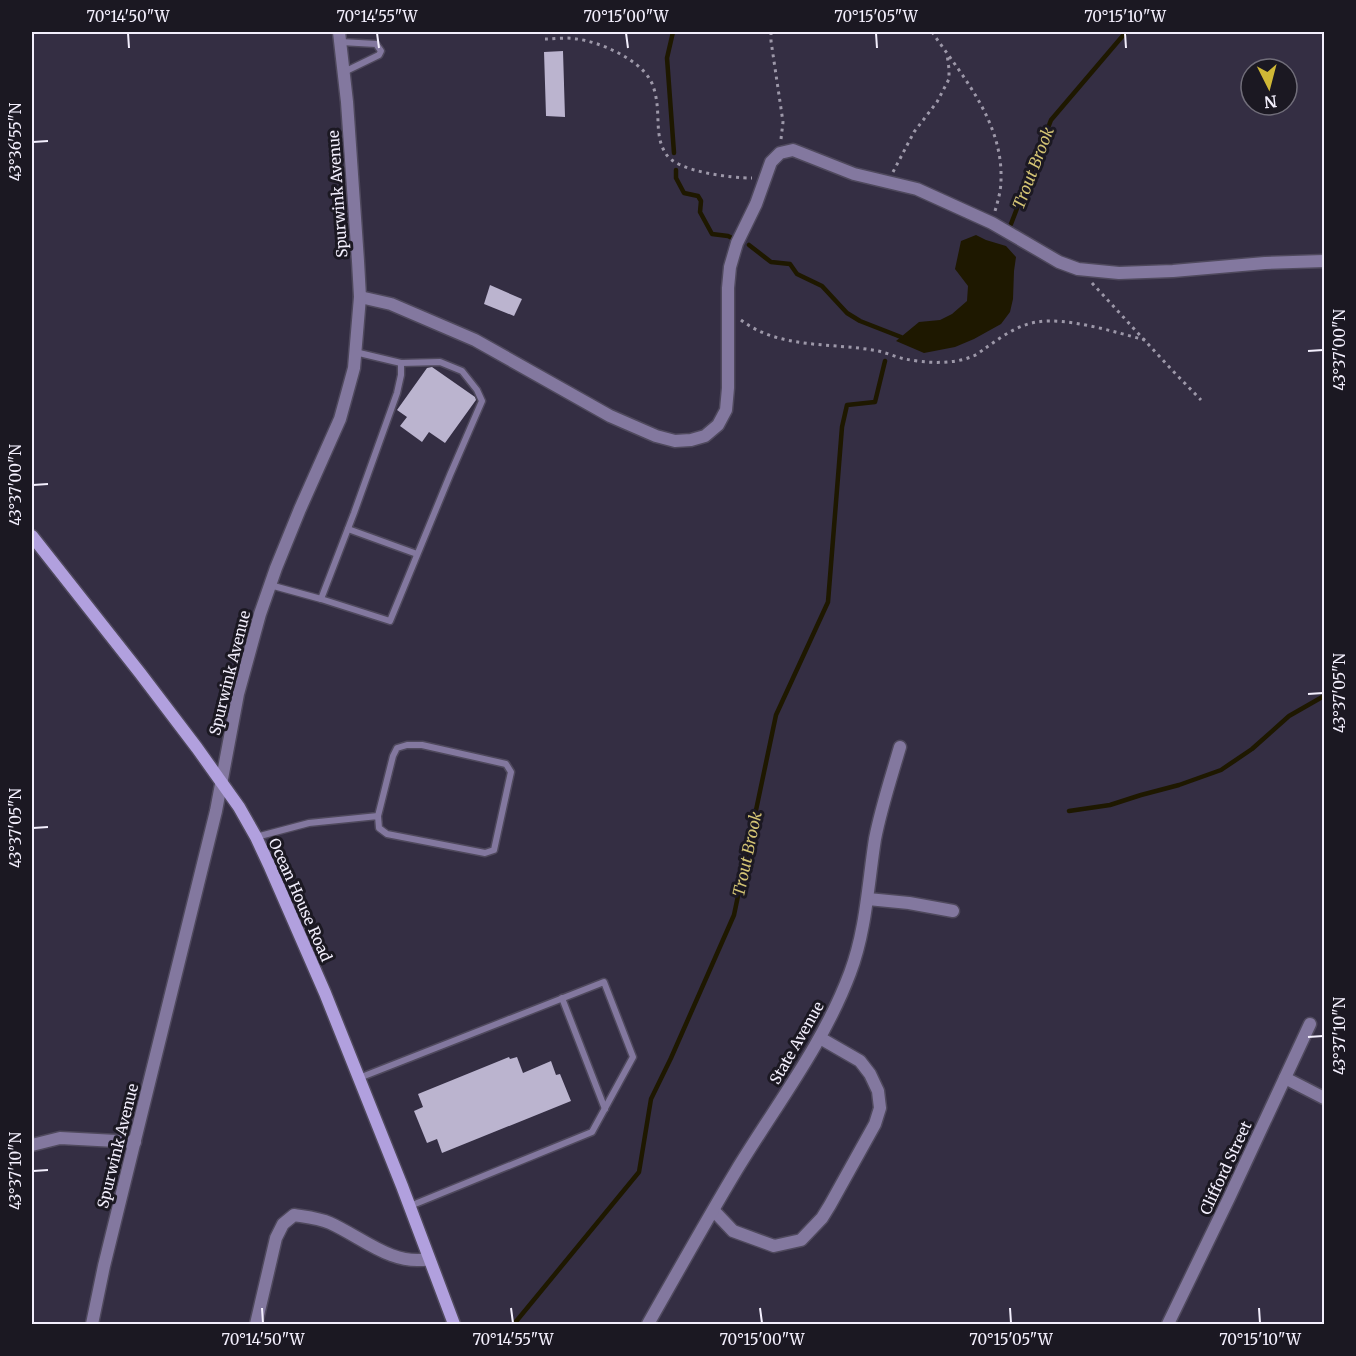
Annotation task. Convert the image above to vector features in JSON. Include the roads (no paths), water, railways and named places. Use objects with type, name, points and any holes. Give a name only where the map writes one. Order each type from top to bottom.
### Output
[{"type":"main road","name":"Ocean House Road","points":[[32,536],[197,748],[239,807],[256,837],[325,993],[410,1206],[454,1324]]},
{"type":"street","name":"Spurwink Avenue","points":[[92,1324],[221,783],[238,694],[270,585],[340,418],[352,376],[360,297],[340,37]]},
{"type":"street","points":[[360,297],[391,304],[475,340],[610,416],[656,436],[675,441],[705,436],[718,425],[726,410],[730,267],[737,243],[756,204],[771,162],[780,153],[793,150],[854,174],[917,189],[992,223],[1059,262],[1078,268],[1119,273],[1324,261]]},
{"type":"street","name":"State Avenue","points":[[648,1324],[736,1170],[794,1082],[832,1016],[860,940],[868,899],[875,839],[900,747]]},
{"type":"street","points":[[868,899],[953,911]]},
{"type":"street","name":"Clifford Street","points":[[1168,1324],[1310,1024]]},
{"type":"street","points":[[714,1211],[733,1230],[774,1246],[801,1240],[826,1212],[875,1124],[880,1108],[878,1091],[870,1074],[860,1061],[820,1038]]},
{"type":"street","points":[[1285,1078],[1324,1098]]},
{"type":"street","points":[[32,1145],[60,1138],[135,1142]]},
{"type":"street","points":[[256,1324],[276,1238],[283,1224],[294,1215],[319,1219],[378,1250],[404,1260],[429,1259]]},
{"type":"lane","points":[[340,37],[376,44],[381,51],[379,55],[344,72]]},
{"type":"lane","points":[[270,585],[390,621],[482,401],[477,390],[462,371],[440,362],[401,363],[355,352]]},
{"type":"lane","points":[[321,599],[397,393],[401,363]]},
{"type":"lane","points":[[348,529],[417,554]]},
{"type":"lane","points":[[407,745],[422,745],[506,764],[511,772],[494,850],[485,853],[387,834],[379,828],[378,816],[393,756],[398,748],[407,745]]},
{"type":"lane","points":[[256,837],[309,823],[378,816]]},
{"type":"lane","points":[[359,1078],[604,982],[633,1058],[592,1132],[410,1206]]},
{"type":"lane","points":[[562,998],[605,1109]]},
{"type":"waterway","points":[[673,32],[667,58],[674,153]]},
{"type":"waterway","name":"Trout Brook","points":[[1011,224],[1051,120],[1126,32]]},
{"type":"waterway","points":[[676,170],[676,178],[684,193],[698,196],[701,201],[700,212],[712,234],[732,238]]},
{"type":"waterway","points":[[749,245],[771,262],[790,264],[797,274],[822,286],[847,313],[860,321],[901,337]]},
{"type":"waterway","name":"Trout Brook","points":[[514,1324],[639,1172],[651,1099],[734,915],[776,715],[828,602],[842,427],[847,405],[875,402],[885,361]]},
{"type":"waterway","points":[[1069,811],[1110,805],[1221,770],[1252,749],[1289,716],[1324,696]]}]
